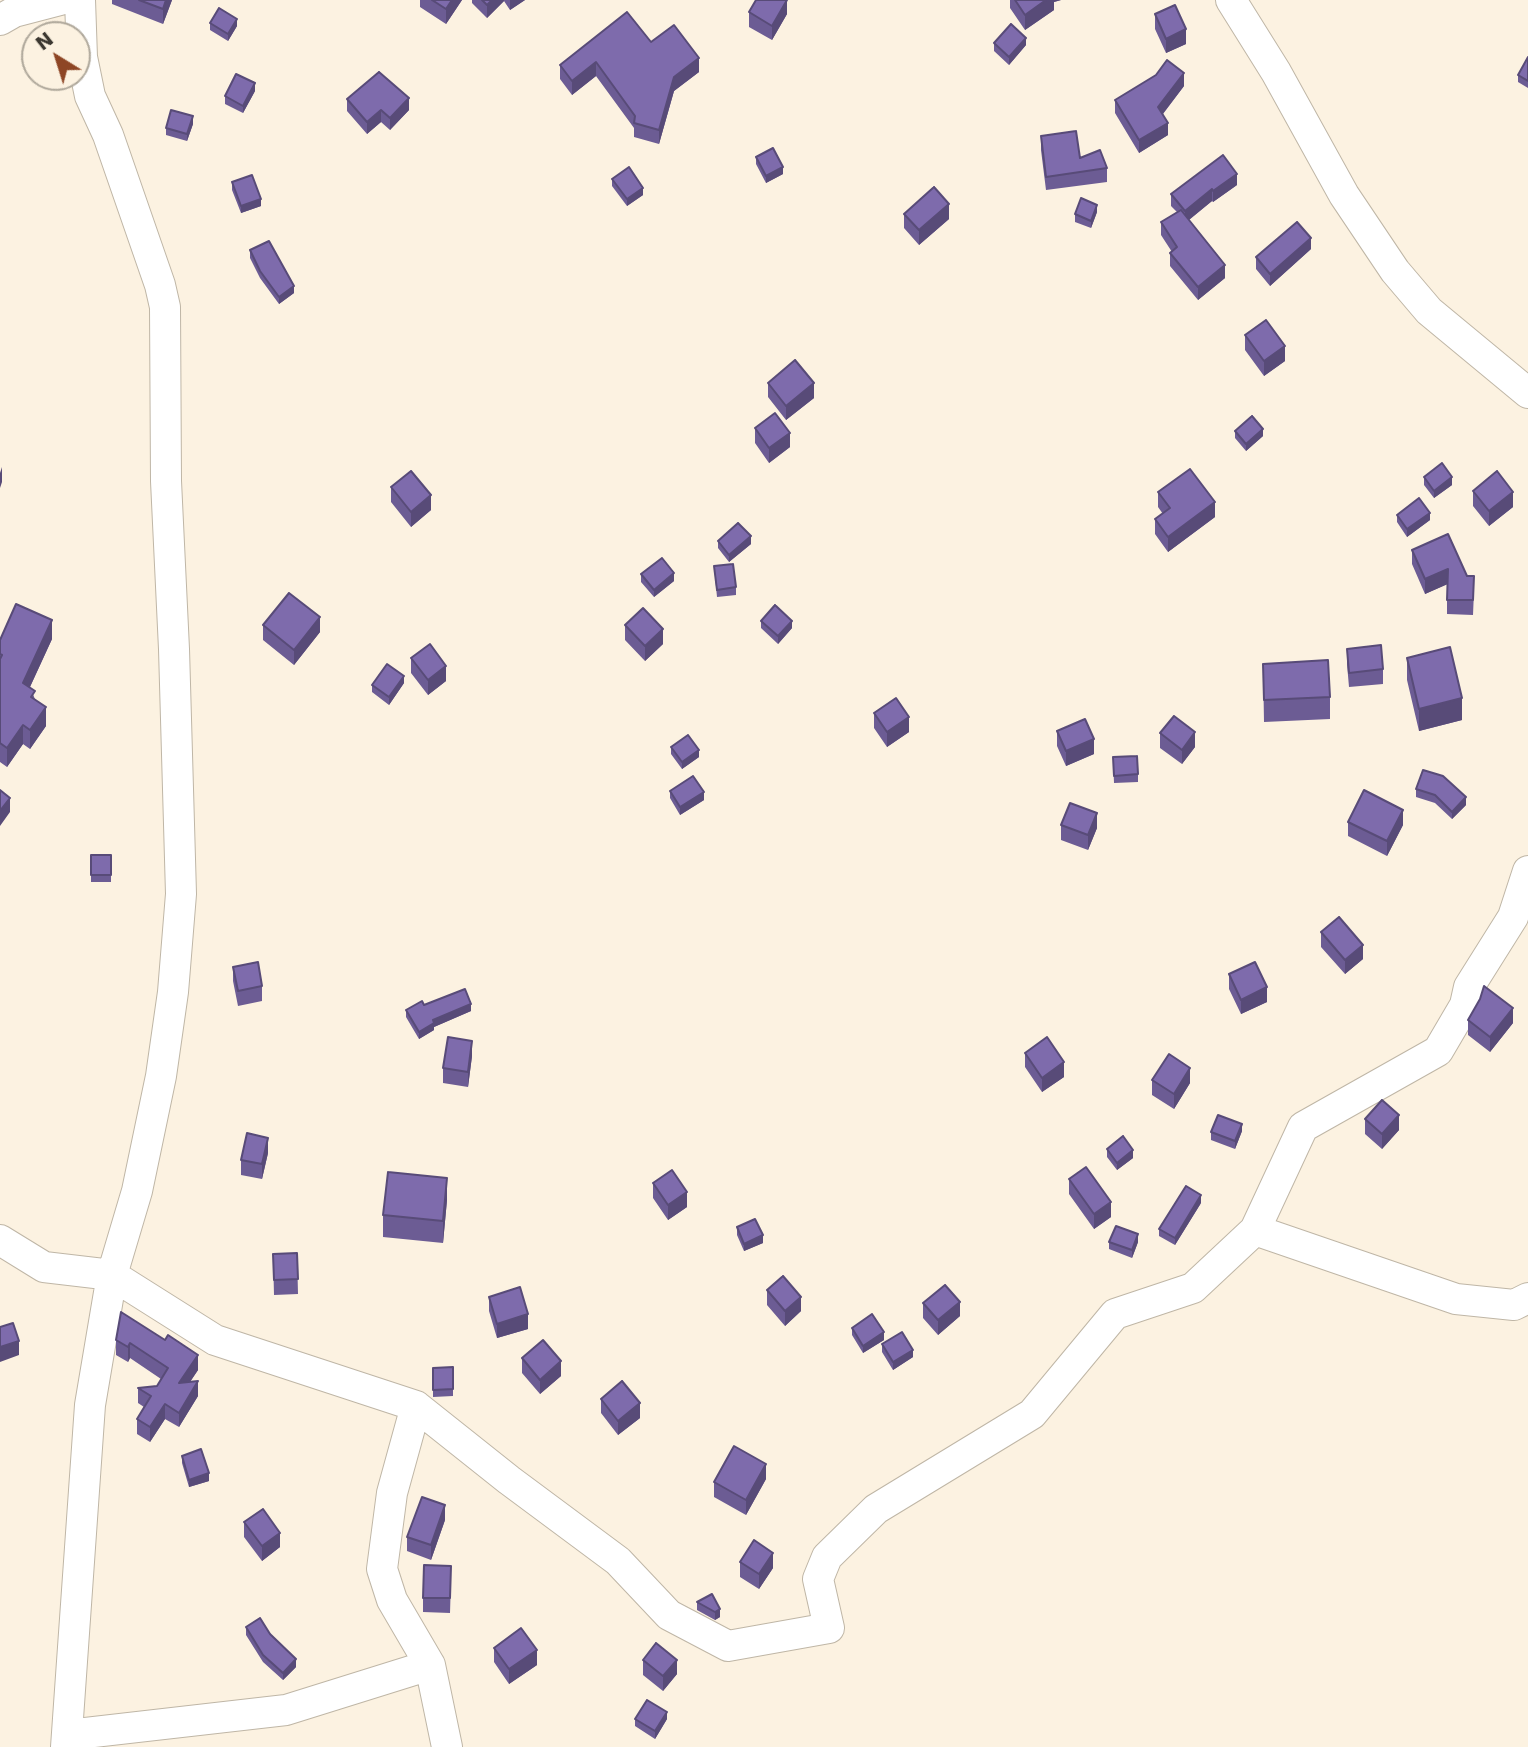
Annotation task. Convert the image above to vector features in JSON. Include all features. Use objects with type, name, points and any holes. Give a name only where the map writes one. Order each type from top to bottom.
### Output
[{"type":"street","points":[[0,20],[14,12],[60,0]]},
{"type":"street","points":[[80,0],[82,57],[90,96],[108,135],[160,285],[165,307],[166,481],[181,894],[173,992],[161,1076],[136,1191],[112,1275],[90,1405],[67,1741],[286,1710],[430,1665]]},
{"type":"street","points":[[1231,0],[1276,72],[1344,195],[1395,271],[1429,311],[1528,393]]},
{"type":"street","points":[[0,1240],[44,1267],[112,1275],[215,1340],[416,1406],[618,1561],[668,1615],[728,1646],[830,1628],[818,1579],[827,1557],[876,1509],[1032,1414],[1115,1314],[1193,1288],[1255,1230],[1303,1126],[1438,1052],[1465,1005],[1469,987],[1513,917],[1528,871]]},
{"type":"street","points":[[1255,1230],[1456,1300],[1514,1305],[1528,1298]]},
{"type":"street","points":[[416,1406],[392,1493],[382,1569],[392,1600],[430,1665],[447,1747]]},
{"type":"building","points":[[139,0],[166,0],[163,9]]},
{"type":"building","points":[[432,0],[452,0],[446,9]]},
{"type":"building","points":[[756,0],[787,0],[772,26],[749,12]]},
{"type":"building","points":[[1015,0],[1046,0],[1025,15]]},
{"type":"building","points":[[1175,5],[1186,29],[1166,39],[1155,14]]},
{"type":"building","points":[[219,8],[237,19],[228,34],[210,23]]},
{"type":"building","points":[[627,12],[651,42],[674,25],[699,58],[674,77],[659,130],[634,123],[635,116],[596,62],[572,81],[560,65]]},
{"type":"building","points":[[1011,24],[1026,38],[1009,57],[994,43]]},
{"type":"building","points":[[1528,57],[1528,81],[1518,75]]},
{"type":"building","points":[[1167,60],[1184,73],[1158,107],[1168,123],[1139,140],[1115,100],[1156,75]]},
{"type":"building","points":[[379,72],[409,98],[390,118],[381,110],[367,122],[347,99]]},
{"type":"building","points":[[236,74],[255,83],[243,106],[225,96]]},
{"type":"building","points":[[171,110],[193,116],[187,134],[166,128]]},
{"type":"building","points":[[1076,131],[1080,158],[1100,150],[1107,168],[1046,177],[1041,136]]},
{"type":"building","points":[[773,148],[783,167],[766,176],[756,157]]},
{"type":"building","points":[[1223,155],[1237,174],[1213,191],[1212,189],[1185,211],[1171,194]]},
{"type":"building","points":[[629,167],[643,188],[627,199],[612,179]]},
{"type":"building","points":[[252,175],[261,199],[241,206],[232,182]]},
{"type":"building","points":[[934,187],[949,204],[919,230],[904,214]]},
{"type":"building","points":[[1081,198],[1097,205],[1091,221],[1075,214]]},
{"type":"building","points":[[1181,210],[1225,265],[1198,287],[1170,253],[1177,247],[1161,222]]},
{"type":"building","points":[[1297,222],[1311,238],[1270,274],[1256,257]]},
{"type":"building","points":[[269,241],[294,286],[279,297],[260,271],[250,250]]},
{"type":"building","points":[[1266,320],[1285,346],[1264,361],[1245,335]]},
{"type":"building","points":[[795,360],[814,383],[786,406],[768,383]]},
{"type":"building","points":[[775,413],[790,433],[769,448],[755,428]]},
{"type":"building","points":[[1252,416],[1263,429],[1246,444],[1235,431]]},
{"type":"building","points":[[1442,463],[1452,477],[1434,491],[1424,477]]},
{"type":"building","points":[[1190,469],[1215,502],[1168,537],[1155,519],[1170,508],[1158,492]]},
{"type":"building","points":[[411,471],[431,495],[411,512],[391,487]]},
{"type":"building","points":[[1497,471],[1513,492],[1489,511],[1473,491]]},
{"type":"building","points":[[1419,498],[1430,513],[1407,529],[1397,515]]},
{"type":"building","points":[[738,523],[751,536],[729,555],[718,541]]},
{"type":"building","points":[[1448,534],[1467,576],[1474,576],[1473,600],[1447,600],[1448,569],[1425,579],[1412,550]]},
{"type":"building","points":[[662,558],[674,573],[654,590],[641,574]]},
{"type":"building","points":[[733,564],[736,587],[717,590],[714,566]]},
{"type":"building","points":[[289,593],[320,617],[294,650],[263,625]]},
{"type":"building","points":[[16,604],[52,620],[23,683],[35,691],[31,697],[46,707],[30,730],[23,725],[7,748],[0,743],[0,640]]},
{"type":"building","points":[[775,605],[792,621],[778,636],[761,621]]},
{"type":"building","points":[[643,608],[663,629],[645,646],[625,625]]},
{"type":"building","points":[[430,644],[446,666],[428,680],[411,658]]},
{"type":"building","points":[[1381,645],[1383,669],[1349,673],[1347,649]]},
{"type":"building","points":[[1450,647],[1462,698],[1419,709],[1407,658]]},
{"type":"building","points":[[1328,660],[1330,697],[1264,700],[1263,664]]},
{"type":"building","points":[[387,664],[404,676],[389,697],[372,685]]},
{"type":"building","points":[[896,698],[909,717],[887,732],[874,713]]},
{"type":"building","points":[[1174,716],[1195,732],[1182,750],[1160,733]]},
{"type":"building","points":[[1085,719],[1094,739],[1066,751],[1057,731]]},
{"type":"building","points":[[688,735],[699,750],[682,762],[671,747]]},
{"type":"building","points":[[1137,756],[1138,774],[1114,776],[1113,757]]},
{"type":"building","points":[[1423,770],[1443,776],[1466,797],[1452,812],[1435,795],[1416,789]]},
{"type":"building","points":[[693,776],[704,792],[680,807],[670,791]]},
{"type":"building","points":[[0,790],[10,798],[0,811]]},
{"type":"building","points":[[1364,790],[1403,810],[1387,841],[1348,822]]},
{"type":"building","points":[[1070,803],[1097,813],[1088,835],[1061,825]]},
{"type":"building","points":[[91,855],[111,855],[111,875],[91,875]]},
{"type":"building","points":[[1339,917],[1363,945],[1345,960],[1321,932]]},
{"type":"building","points":[[258,962],[262,986],[238,991],[233,967]]},
{"type":"building","points":[[1255,962],[1267,987],[1241,1000],[1229,974]]},
{"type":"building","points":[[1484,986],[1513,1008],[1490,1037],[1468,1020]]},
{"type":"building","points":[[465,989],[471,1004],[433,1020],[434,1023],[419,1032],[406,1010],[422,1001],[424,1005]]},
{"type":"building","points":[[448,1037],[472,1041],[468,1072],[443,1068]]},
{"type":"building","points":[[1047,1037],[1064,1062],[1042,1078],[1025,1053]]},
{"type":"building","points":[[1169,1054],[1190,1068],[1174,1094],[1152,1080]]},
{"type":"building","points":[[1382,1100],[1399,1115],[1382,1134],[1365,1119]]},
{"type":"building","points":[[1218,1115],[1242,1124],[1235,1141],[1211,1132]]},
{"type":"building","points":[[247,1133],[268,1138],[262,1164],[241,1160]]},
{"type":"building","points":[[1123,1136],[1133,1150],[1117,1163],[1107,1149]]},
{"type":"building","points":[[1086,1167],[1111,1202],[1094,1214],[1069,1179]]},
{"type":"building","points":[[672,1170],[687,1192],[668,1205],[653,1183]]},
{"type":"building","points":[[388,1172],[447,1178],[443,1221],[383,1215]]},
{"type":"building","points":[[1186,1186],[1201,1195],[1175,1238],[1159,1229]]},
{"type":"building","points":[[755,1219],[763,1235],[744,1244],[737,1227]]},
{"type":"building","points":[[1116,1226],[1138,1234],[1132,1250],[1109,1242]]},
{"type":"building","points":[[297,1253],[298,1279],[274,1280],[273,1254]]},
{"type":"building","points":[[783,1276],[801,1297],[785,1311],[767,1290]]},
{"type":"building","points":[[945,1285],[960,1302],[938,1320],[923,1303]]},
{"type":"building","points":[[520,1287],[528,1314],[497,1324],[489,1297]]},
{"type":"building","points":[[121,1312],[165,1340],[168,1335],[198,1355],[179,1383],[198,1381],[179,1413],[165,1404],[150,1427],[137,1419],[151,1396],[138,1388],[157,1386],[168,1368],[130,1343],[128,1347],[116,1340]]},
{"type":"building","points":[[872,1314],[884,1332],[863,1346],[852,1328]]},
{"type":"building","points":[[13,1323],[19,1341],[0,1347],[0,1327]]},
{"type":"building","points":[[902,1332],[913,1350],[893,1362],[882,1344]]},
{"type":"building","points":[[543,1340],[561,1361],[540,1380],[522,1358]]},
{"type":"building","points":[[453,1367],[453,1389],[433,1390],[433,1368]]},
{"type":"building","points":[[622,1381],[640,1403],[618,1421],[601,1399]]},
{"type":"building","points":[[734,1446],[766,1464],[746,1500],[714,1482]]},
{"type":"building","points":[[201,1449],[209,1473],[189,1480],[182,1456]]},
{"type":"building","points":[[422,1497],[445,1505],[431,1545],[407,1537]]},
{"type":"building","points":[[263,1509],[280,1533],[262,1546],[244,1522]]},
{"type":"building","points":[[754,1540],[773,1553],[759,1574],[740,1562]]},
{"type":"building","points":[[424,1565],[451,1566],[450,1598],[423,1598]]},
{"type":"building","points":[[712,1594],[720,1609],[715,1612],[697,1602]]},
{"type":"building","points":[[260,1618],[270,1634],[296,1659],[283,1673],[263,1655],[246,1627]]},
{"type":"building","points":[[521,1628],[537,1650],[509,1669],[494,1648]]},
{"type":"building","points":[[656,1643],[677,1660],[663,1676],[643,1660]]},
{"type":"building","points":[[647,1700],[667,1712],[655,1731],[635,1719]]}]
